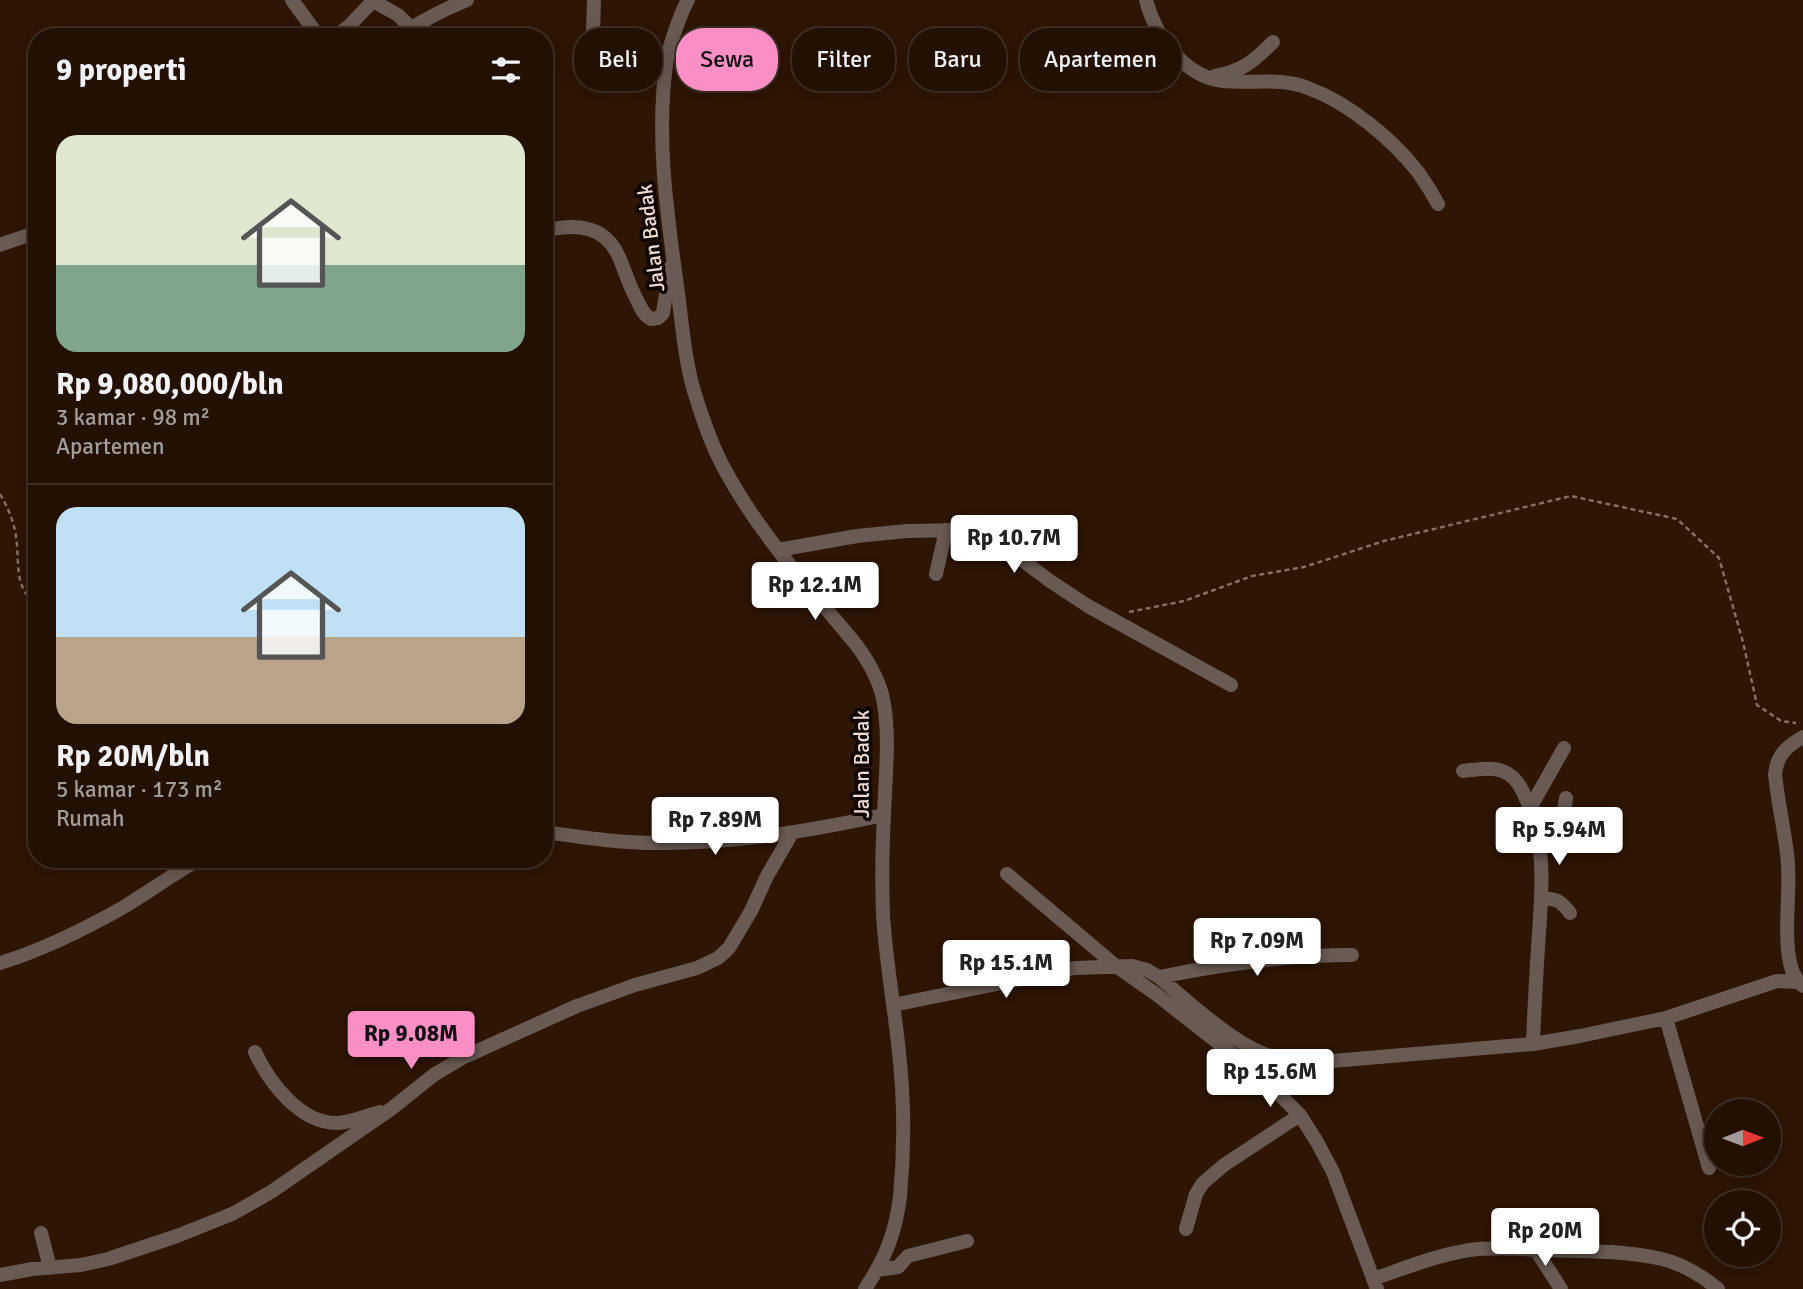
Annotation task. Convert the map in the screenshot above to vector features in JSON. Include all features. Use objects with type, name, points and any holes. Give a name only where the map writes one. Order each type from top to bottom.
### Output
[{"type":"street","points":[[292,0],[312,28]]},
{"type":"street","points":[[346,28],[372,1],[398,15],[411,28],[440,11],[467,0]]},
{"type":"street","points":[[594,0],[594,28]]},
{"type":"street","points":[[670,0],[687,2]]},
{"type":"street","points":[[1146,0],[1158,30],[1173,54],[1181,61],[1207,77],[1228,81],[1264,80],[1293,83],[1348,107],[1401,153],[1438,204]]},
{"type":"street","name":"Jalan Badak","points":[[687,2],[676,27],[666,63],[662,152],[673,253],[694,390],[723,468],[778,550],[868,661],[884,704],[887,755],[883,915],[902,1086],[903,1140],[895,1229],[877,1270],[865,1289]]},
{"type":"street","points":[[1207,77],[1228,74],[1243,68],[1273,42]]},
{"type":"street","points":[[553,230],[578,227],[601,233],[613,246],[632,292],[645,315],[651,320],[663,313],[673,253]]},
{"type":"street","points":[[0,245],[28,235]]},
{"type":"street","points":[[778,550],[857,536],[907,531],[946,530],[983,534],[996,540],[1050,581],[1231,685]]},
{"type":"street","points":[[936,574],[946,530]]},
{"type":"street","points":[[1800,984],[1791,967],[1787,945],[1788,867],[1775,774],[1776,764],[1783,751],[1803,737]]},
{"type":"street","points":[[1530,808],[1564,748]]},
{"type":"street","points":[[1463,771],[1492,769],[1506,772],[1518,782],[1530,808],[1539,841],[1542,899],[1533,1044]]},
{"type":"street","points":[[1539,841],[1558,828],[1566,798]]},
{"type":"street","points":[[553,833],[657,843],[792,833],[884,816]]},
{"type":"street","points":[[0,1275],[108,1259],[232,1214],[271,1192],[391,1109],[435,1074],[464,1057],[577,1006],[635,985],[697,968],[718,958],[729,948],[751,911],[767,876],[792,833]]},
{"type":"street","points":[[0,963],[67,937],[123,907],[186,868]]},
{"type":"street","points":[[1007,874],[1116,965],[1245,1064],[1300,1115],[1333,1172],[1375,1284],[1451,1254],[1502,1248],[1600,1251],[1663,1259],[1700,1274],[1718,1289]]},
{"type":"street","points":[[1542,899],[1559,900],[1570,913]]},
{"type":"street","points":[[1159,977],[1247,961],[1352,955]]},
{"type":"street","points":[[893,1005],[1053,971],[1116,965],[1140,967],[1159,977],[1254,1050],[1300,1062],[1533,1044],[1580,1037],[1666,1018],[1777,981],[1800,984]]},
{"type":"street","points":[[1777,981],[1791,967]]},
{"type":"street","points":[[1666,1018],[1704,1151]]},
{"type":"street","points":[[255,1052],[278,1090],[311,1116],[336,1123],[391,1109]]},
{"type":"street","points":[[1186,1229],[1196,1194],[1203,1183],[1224,1165],[1300,1115]]},
{"type":"street","points":[[41,1233],[50,1268]]},
{"type":"street","points":[[877,1270],[898,1267],[908,1256],[967,1241]]},
{"type":"street","points":[[1536,1250],[1561,1289]]},
{"type":"path","points":[[0,494],[11,514],[16,537],[19,581],[28,597]]},
{"type":"path","points":[[1106,615],[1184,601],[1252,576],[1304,567],[1384,541],[1570,496],[1677,519],[1719,558],[1743,642],[1757,705],[1781,721],[1803,724]]}]
